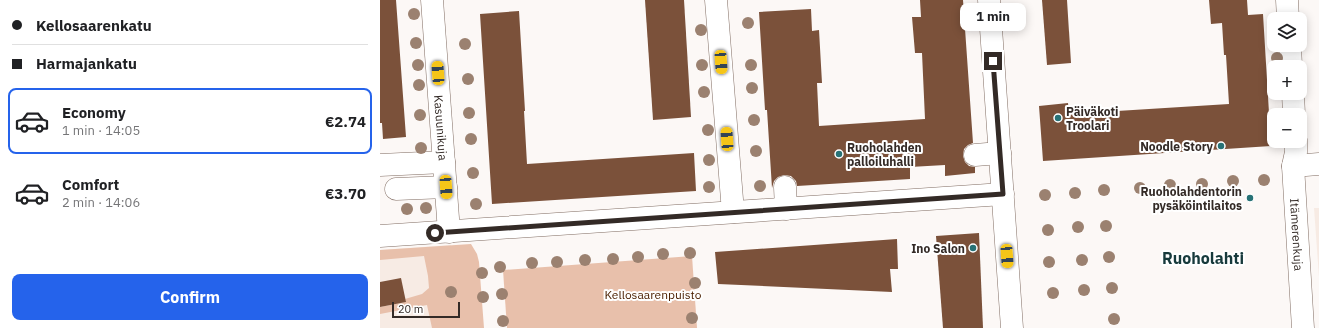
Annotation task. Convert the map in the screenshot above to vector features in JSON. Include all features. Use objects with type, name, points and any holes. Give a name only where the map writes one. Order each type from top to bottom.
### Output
[{"type":"street","name":"Kasuunikuja","points":[[432,0],[449,232]]},
{"type":"street","points":[[716,0],[733,212]]},
{"type":"street","points":[[989,0],[1012,328]]},
{"type":"street","points":[[1287,0],[1288,12]]},
{"type":"street","name":"Itämerenkuja","points":[[1296,148],[1293,166],[1304,328]]},
{"type":"street","points":[[975,155],[1000,153]]},
{"type":"street","points":[[380,165],[444,162]]},
{"type":"street","points":[[1293,166],[1319,164]]},
{"type":"street","points":[[396,189],[446,187]]},
{"type":"street","points":[[785,187],[786,209]]},
{"type":"street","points":[[380,236],[1003,194]]},
{"type":"shaded area","points":[[1314,208],[1319,208],[1319,277]]},
{"type":"shaded area","points":[[451,245],[470,328],[380,328],[380,250]]},
{"type":"green space","points":[[471,244],[477,254],[479,262],[484,328],[432,328],[427,305],[380,314],[380,307],[406,302],[405,299],[422,294],[429,288],[424,256],[380,260],[380,250]]},
{"type":"green space","name":"Kellosaarenpuisto","points":[[692,256],[697,328],[507,328],[503,270]]},
{"type":"building","points":[[380,0],[396,0],[406,137],[383,139],[382,123],[380,123]]},
{"type":"building","points":[[645,0],[684,0],[691,117],[653,120]]},
{"type":"building","points":[[920,0],[963,0],[973,143],[964,149],[963,156],[965,162],[969,166],[975,167],[975,173],[945,176],[945,165],[910,167],[910,179],[797,186],[796,181],[791,176],[784,175],[778,177],[774,181],[772,188],[767,110],[765,110],[759,12],[811,9],[812,31],[819,30],[822,83],[817,83],[819,126],[925,119],[922,53],[915,53],[912,17],[921,17]]},
{"type":"building","points":[[1042,0],[1067,0],[1071,63],[1047,65]]},
{"type":"building","points":[[1209,0],[1247,0],[1248,15],[1263,14],[1267,100],[1269,108],[1267,108],[1267,146],[1043,161],[1039,106],[1068,103],[1069,114],[1229,104],[1226,55],[1224,55],[1222,23],[1211,24]]},
{"type":"building","points":[[519,11],[527,164],[694,153],[696,191],[492,204],[480,14]]},
{"type":"building","points":[[979,233],[983,328],[943,328],[936,236]]},
{"type":"building","points":[[897,239],[898,269],[890,269],[892,292],[718,284],[715,252]]},
{"type":"building","points":[[401,278],[406,302],[380,307],[380,282]]},
{"type":"place","name":"Päiväkoti Troolari","points":[[1058,118]]},
{"type":"place","name":"Noodle Story","points":[[1221,146]]},
{"type":"place","name":"Ruoholahden palloiluhalli","points":[[839,154]]},
{"type":"place","name":"Ruoholahdentorin pysäköintilaitos","points":[[1250,198]]},
{"type":"place","name":"Ino Salon","points":[[973,248]]},
{"type":"district","name":"Ruoholahti","points":[[1203,258]]},
{"type":"route","points":[[435,233],[1003,194],[993,61]]}]
